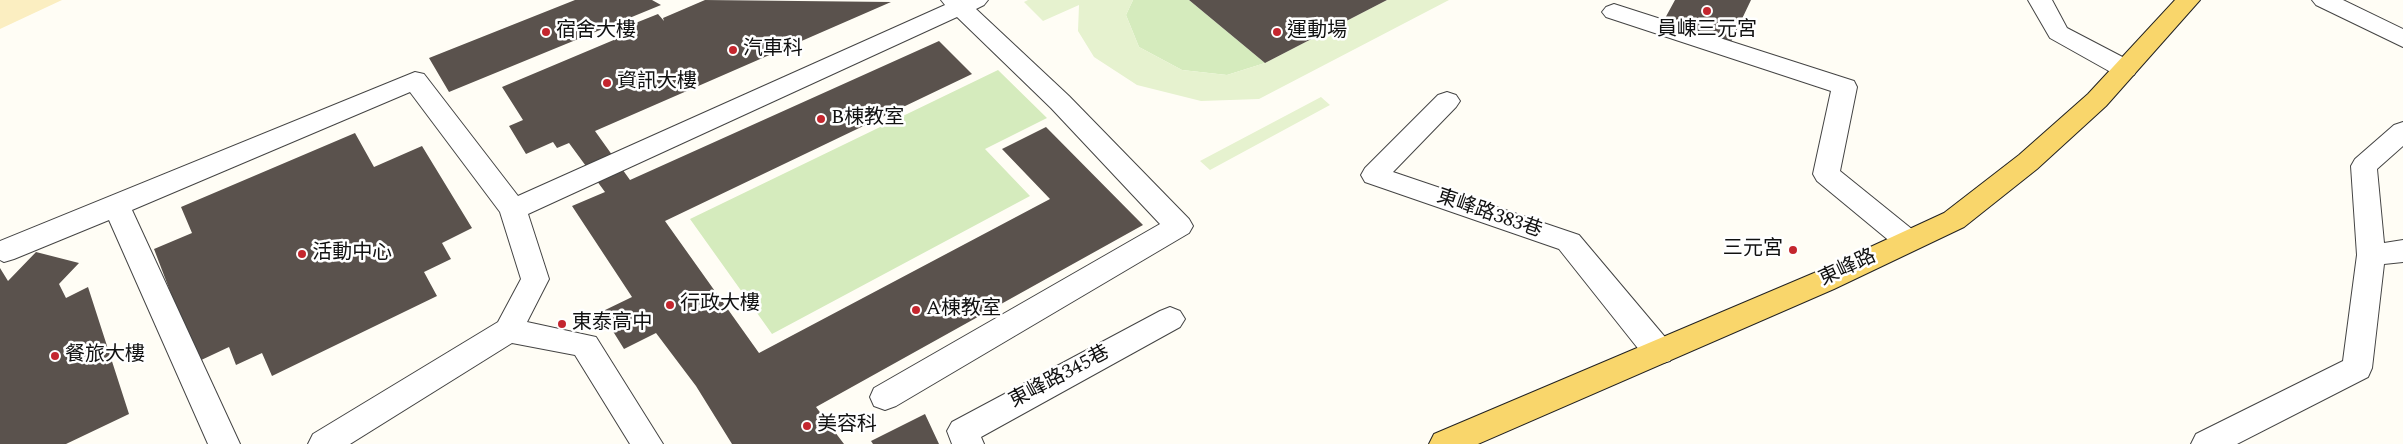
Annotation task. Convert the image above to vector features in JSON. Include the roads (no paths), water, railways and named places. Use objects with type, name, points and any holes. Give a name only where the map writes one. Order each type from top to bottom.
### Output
[{"type":"main road","name":"東峰路","points":[[1445,444],[1824,281],[1954,220],[2028,162],[2097,100],[2188,0]]},
{"type":"lane","points":[[2040,0],[2058,33],[2125,69]]},
{"type":"lane","points":[[2324,0],[2403,40]]},
{"type":"lane","points":[[513,209],[963,2],[1179,226],[885,397]]},
{"type":"lane","points":[[1614,12],[1845,88],[1826,174],[1908,241]]},
{"type":"lane","points":[[4,250],[116,206],[415,80],[513,209],[535,279],[508,330],[324,444]]},
{"type":"lane","name":"東峰路383巷","points":[[1447,101],[1374,175],[1570,242],[1659,352]]},
{"type":"lane","points":[[2207,444],[2357,368],[2372,255],[2364,166],[2403,131]]},
{"type":"lane","points":[[116,206],[224,444]]},
{"type":"lane","points":[[2372,255],[2403,251]]},
{"type":"lane","name":"東峰路345巷","points":[[968,444],[963,431],[1170,319]]},
{"type":"lane","points":[[508,330],[585,345],[647,444]]},
{"type":"place","name":"員崠三元宮","points":[[1707,11]]},
{"type":"place","name":"宿舍大樓","points":[[546,32]]},
{"type":"place","name":"運動場","points":[[1277,32]]},
{"type":"place","name":"汽車科","points":[[733,50]]},
{"type":"place","name":"資訊大樓","points":[[607,83]]},
{"type":"place","name":"B棟教室","points":[[821,119]]},
{"type":"place","name":"三元宮","points":[[1793,250]]},
{"type":"place","name":"活動中心","points":[[302,254]]},
{"type":"place","name":"行政大樓","points":[[670,305]]},
{"type":"place","name":"A棟教室","points":[[916,310]]},
{"type":"place","name":"東泰高中","points":[[562,324]]},
{"type":"place","name":"餐旅大樓","points":[[55,356]]},
{"type":"place","name":"美容科","points":[[807,426]]}]
